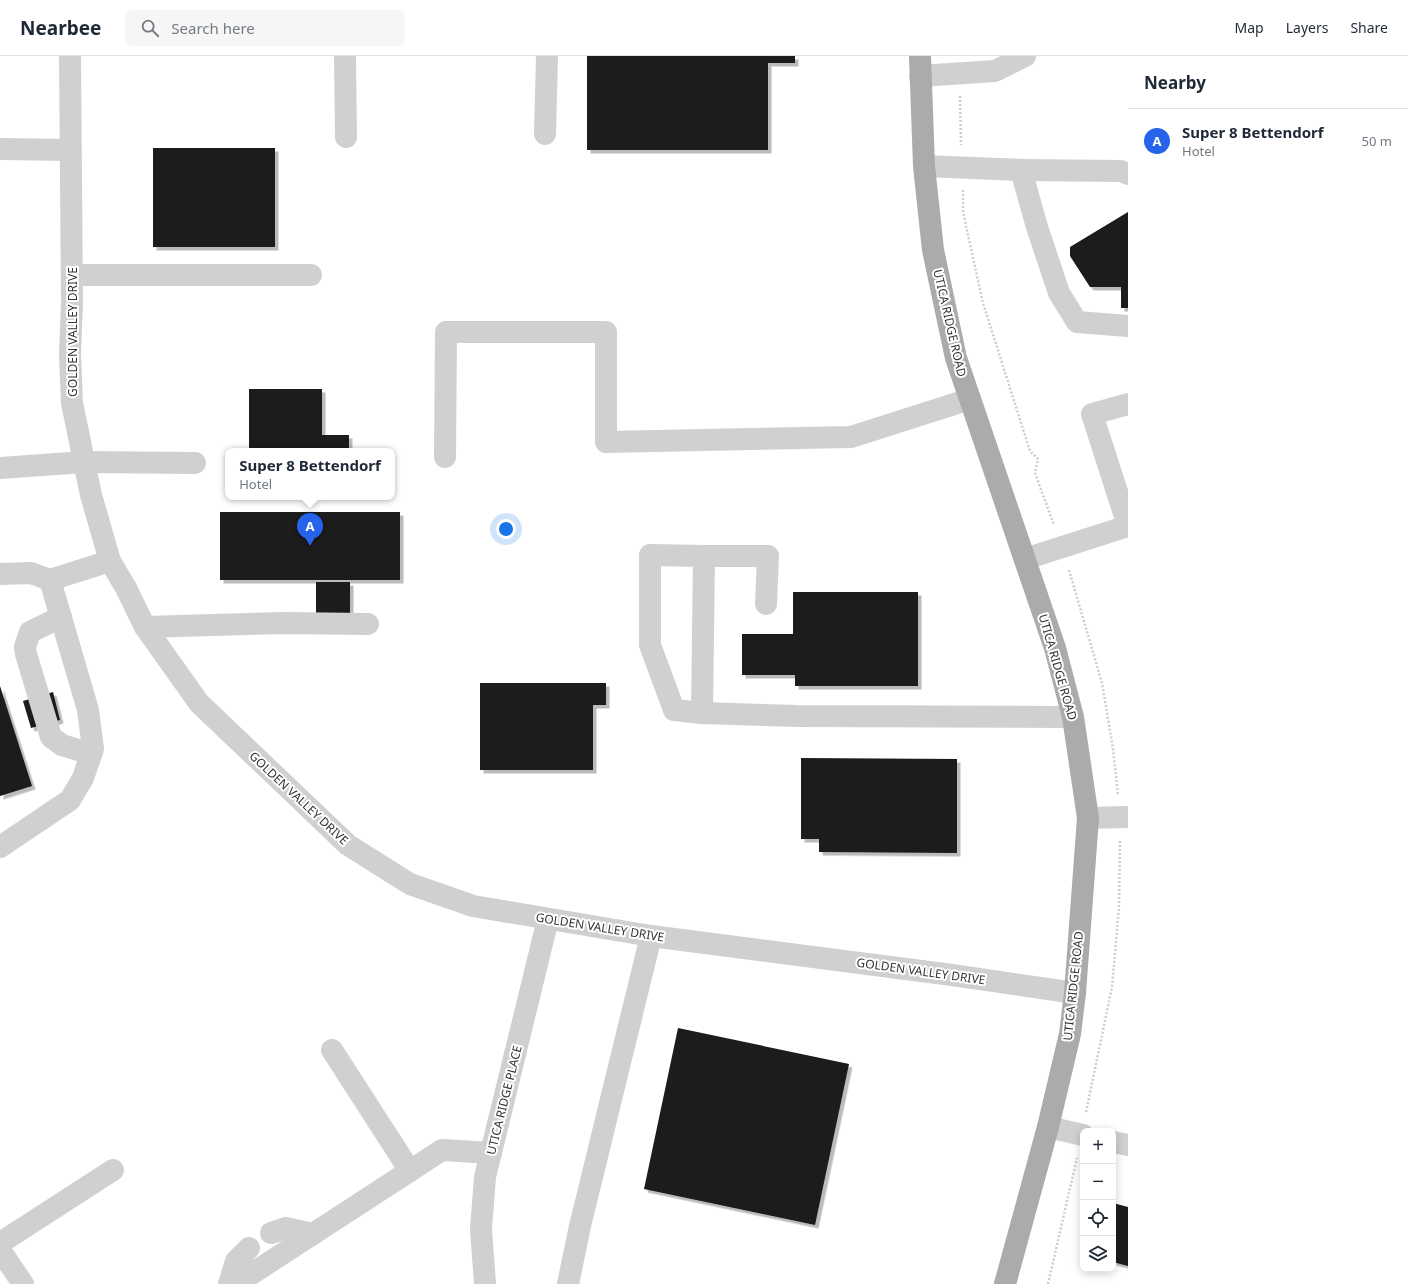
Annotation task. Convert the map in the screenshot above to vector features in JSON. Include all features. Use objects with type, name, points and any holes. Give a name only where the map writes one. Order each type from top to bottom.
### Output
[{"type":"main road","name":"UTICA RIDGE ROAD","points":[[920,66],[924,166],[933,250],[956,358],[1055,648],[1073,718],[1088,818],[1075,993],[1070,1034],[1048,1127],[1005,1284]]},
{"type":"street","name":"GOLDEN VALLEY DRIVE","points":[[70,56],[72,275],[70,354],[72,403],[91,495],[110,561],[145,627],[199,703],[348,845],[410,884],[474,906],[651,936],[952,975],[1075,993]]},
{"type":"street","points":[[345,56],[346,136]]},
{"type":"street","points":[[545,134],[547,56]]},
{"type":"street","points":[[920,66],[995,71],[1026,56]]},
{"type":"street","points":[[0,148],[70,150]]},
{"type":"street","points":[[924,166],[1021,170],[1121,171],[1128,174]]},
{"type":"street","points":[[1021,170],[1037,227],[1059,293],[1077,322],[1128,326]]},
{"type":"street","points":[[72,275],[311,275]]},
{"type":"street","points":[[445,457],[446,332],[606,332],[606,442],[851,437],[970,398]]},
{"type":"street","points":[[1025,559],[1128,526],[1092,414],[1128,404]]},
{"type":"street","points":[[0,468],[84,462],[195,463]]},
{"type":"street","points":[[766,604],[768,556],[650,555],[650,645],[674,710],[702,713],[797,716],[1073,718]]},
{"type":"street","points":[[702,713],[704,556]]},
{"type":"street","points":[[0,574],[31,573],[50,580],[110,561]]},
{"type":"street","points":[[0,847],[70,800],[83,778],[93,749],[88,710],[50,580]]},
{"type":"street","points":[[61,617],[30,632],[26,638],[26,654],[51,737],[62,744],[91,754]]},
{"type":"street","points":[[145,627],[283,623],[368,624]]},
{"type":"street","points":[[1088,818],[1128,817]]},
{"type":"street","name":"UTICA RIDGE PLACE","points":[[485,1284],[481,1229],[485,1177],[548,918]]},
{"type":"street","points":[[568,1284],[580,1226],[651,936]]},
{"type":"street","points":[[332,1050],[410,1171]]},
{"type":"street","points":[[1048,1127],[1080,1134]]},
{"type":"street","points":[[1116,1143],[1128,1145]]},
{"type":"street","points":[[236,1284],[442,1150],[491,1153]]},
{"type":"street","points":[[0,1243],[113,1170]]},
{"type":"street","points":[[271,1233],[286,1228],[313,1234]]},
{"type":"street","points":[[229,1284],[236,1261],[249,1248]]},
{"type":"street","points":[[0,1250],[24,1284]]},
{"type":"building","points":[[587,56],[795,56],[795,63],[768,63],[768,150],[587,150]]},
{"type":"building","points":[[153,148],[275,148],[275,247],[153,247]]},
{"type":"building","points":[[1128,212],[1128,308],[1121,308],[1121,287],[1090,287],[1070,256],[1070,247]]},
{"type":"building","points":[[249,389],[322,389],[322,435],[349,435],[349,448],[249,448]]},
{"type":"building","points":[[220,512],[400,512],[400,580],[220,580]]},
{"type":"building","points":[[316,582],[350,582],[350,614],[316,614]]},
{"type":"building","points":[[793,592],[918,592],[918,686],[795,686],[795,675],[742,675],[742,634],[793,634]]},
{"type":"building","points":[[480,683],[606,683],[606,705],[593,705],[593,770],[480,770]]},
{"type":"building","points":[[0,686],[32,786],[0,796]]},
{"type":"building","points":[[53,692],[60,720],[31,728],[23,701]]},
{"type":"building","points":[[801,758],[957,759],[957,853],[819,852],[819,839],[801,839]]},
{"type":"building","points":[[678,1028],[849,1064],[815,1225],[644,1189]]},
{"type":"building","points":[[1116,1204],[1128,1207],[1128,1266],[1116,1263]]},
{"type":"place","name":"Super 8 Bettendorf","points":[[310,546]]}]
